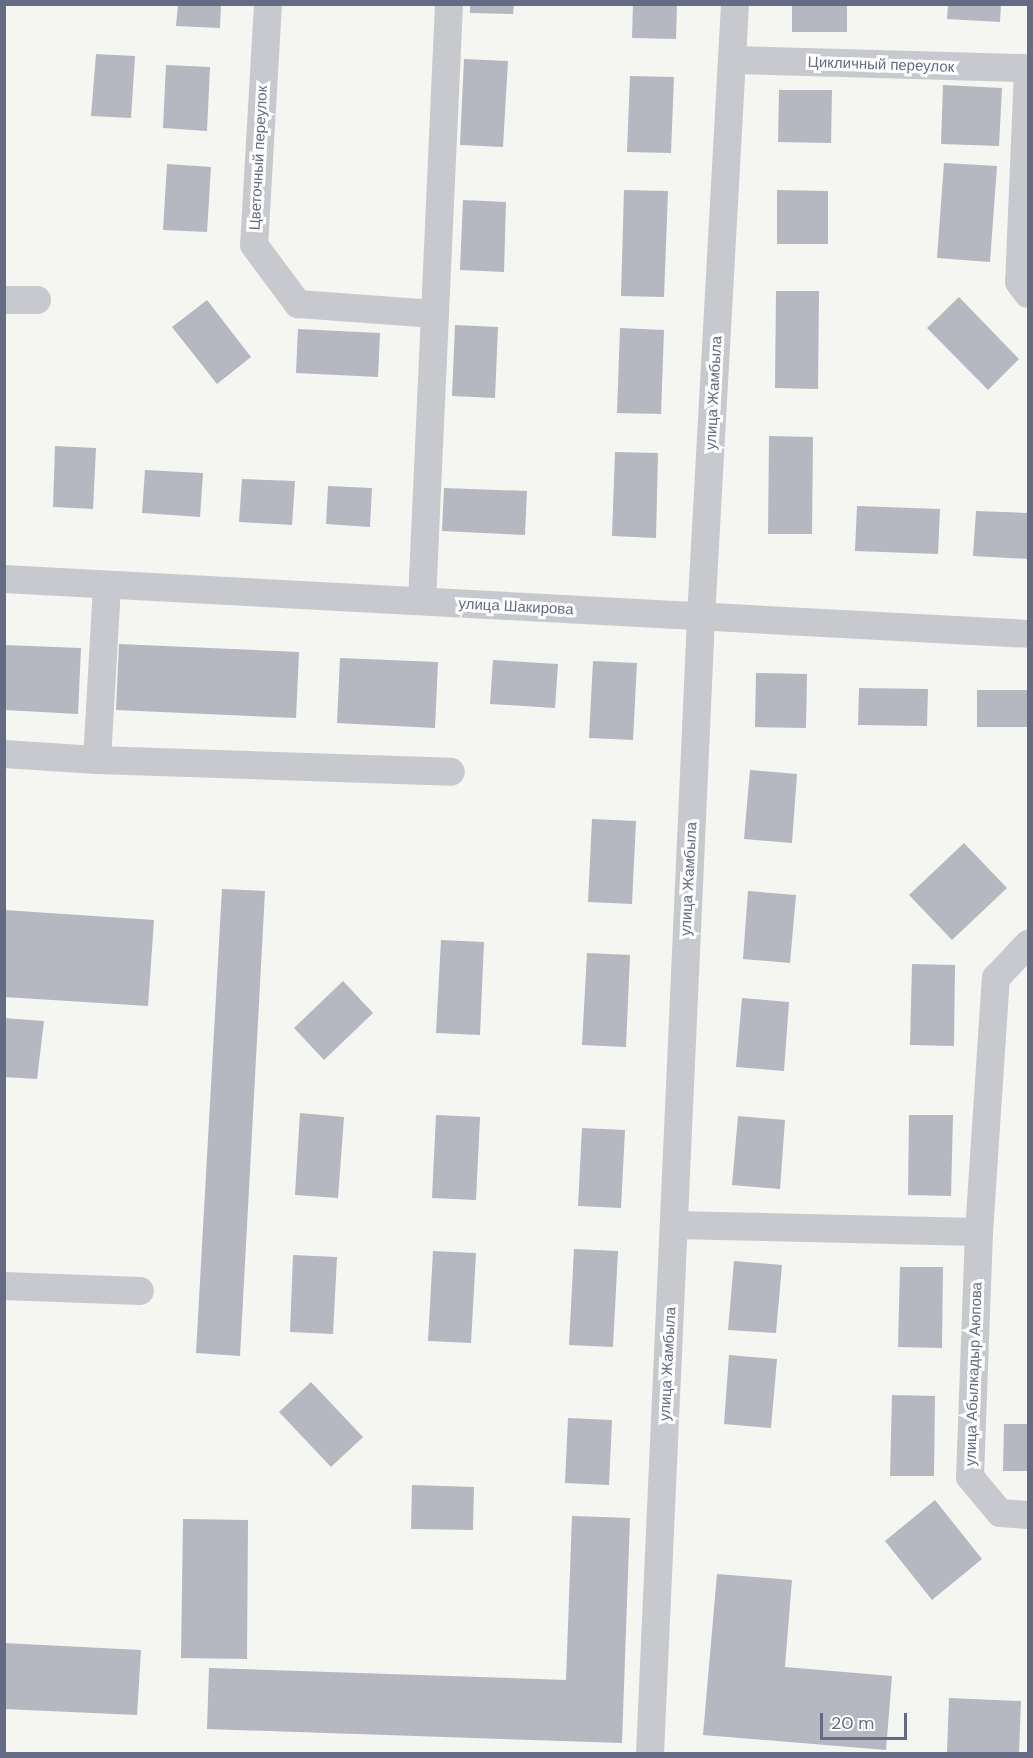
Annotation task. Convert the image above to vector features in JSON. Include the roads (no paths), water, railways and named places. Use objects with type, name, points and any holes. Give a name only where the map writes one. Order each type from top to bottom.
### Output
[{"type":"street","name":"Цветочный переулок","points":[[267,4],[254,245],[298,304],[435,314]]},
{"type":"street","points":[[422,601],[449,4]]},
{"type":"street","name":"улица Жамбыла","points":[[650,1754],[701,618],[735,60],[735,4]]},
{"type":"street","name":"Цикличный переулок","points":[[735,60],[1028,69],[1019,282],[1029,294]]},
{"type":"street","points":[[4,300],[37,300]]},
{"type":"street","name":"улица Шакирова","points":[[4,579],[1029,634]]},
{"type":"street","points":[[98,760],[107,585]]},
{"type":"street","points":[[4,754],[98,760],[452,772]]},
{"type":"street","name":"улица Абылкадыр Аюпова","points":[[1029,944],[996,978],[979,1232],[970,1477],[1000,1513],[1029,1515]]},
{"type":"street","points":[[674,1225],[979,1232]]},
{"type":"street","points":[[4,1286],[140,1291]]}]
